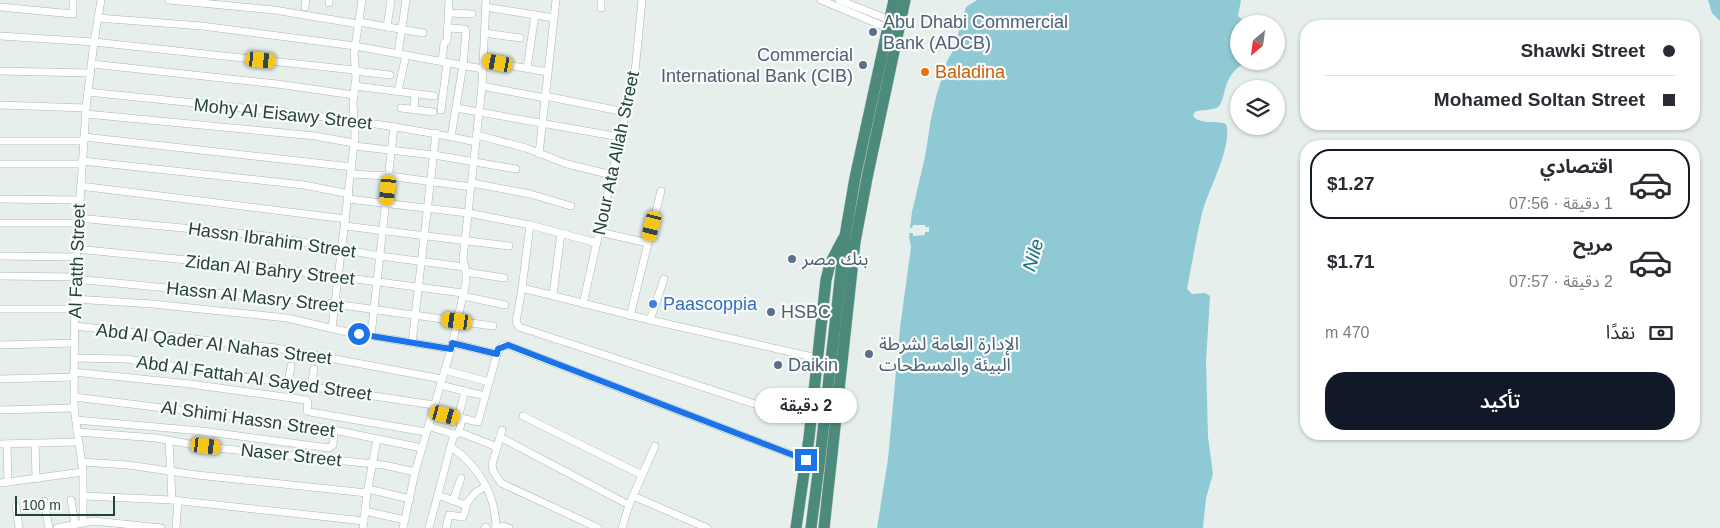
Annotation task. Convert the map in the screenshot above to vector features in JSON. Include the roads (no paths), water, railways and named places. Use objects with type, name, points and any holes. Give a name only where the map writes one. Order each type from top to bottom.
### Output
[{"type":"highway","points":[[810,528],[820,458],[845,236],[855,178],[894,0]]},
{"type":"highway","points":[[824,528],[856,242],[867,178],[905,0]]},
{"type":"highway","points":[[796,528],[806,460],[826,280],[833,256],[845,236]]},
{"type":"highway","points":[[808,438],[820,458]]},
{"type":"street","points":[[0,8],[73,14],[73,0]]},
{"type":"street","name":"Al Fatth Street","points":[[83,522],[83,472],[74,408],[74,299],[86,111],[101,0]]},
{"type":"street","points":[[169,0],[274,10],[423,34]]},
{"type":"street","points":[[332,328],[354,145],[355,46],[362,0]]},
{"type":"street","points":[[388,27],[391,0]]},
{"type":"street","points":[[398,54],[406,0]]},
{"type":"street","points":[[441,110],[444,43],[447,42],[449,0]]},
{"type":"street","points":[[539,154],[556,0]]},
{"type":"street","points":[[601,0],[601,8]]},
{"type":"street","name":"Nour Ata Allah Street","points":[[583,304],[634,72],[642,0]]},
{"type":"street","points":[[821,0],[889,24]]},
{"type":"street","points":[[839,0],[889,24]]},
{"type":"street","points":[[404,528],[415,472],[451,346],[463,294],[465,269],[463,259],[482,86],[485,4],[554,18]]},
{"type":"street","points":[[448,13],[472,14]]},
{"type":"street","points":[[527,68],[535,15]]},
{"type":"street","points":[[98,18],[202,26],[355,46],[483,69]]},
{"type":"street","points":[[448,28],[466,31],[463,65],[451,136]]},
{"type":"street","points":[[484,33],[520,38]]},
{"type":"street","points":[[0,36],[94,42],[390,75]]},
{"type":"street","points":[[398,91],[406,55]]},
{"type":"street","points":[[483,61],[548,72]]},
{"type":"street","points":[[92,64],[277,84],[354,95]]},
{"type":"street","points":[[0,71],[91,73]]},
{"type":"street","points":[[355,86],[434,96]]},
{"type":"street","points":[[482,86],[625,112]]},
{"type":"street","name":"Mohy Al Eisawy Street","points":[[88,92],[354,121],[477,139],[526,148],[567,164],[612,175]]},
{"type":"street","points":[[414,110],[415,94]]},
{"type":"street","points":[[0,105],[86,111],[315,136],[354,145],[434,155],[516,170]]},
{"type":"street","points":[[401,108],[432,112]]},
{"type":"street","points":[[456,108],[620,137]]},
{"type":"street","points":[[371,336],[394,126]]},
{"type":"street","points":[[412,343],[436,134]]},
{"type":"street","points":[[0,141],[84,139],[351,170],[431,182],[471,185],[530,194],[570,206]]},
{"type":"street","points":[[0,164],[82,162],[304,185],[386,204],[468,213],[530,225],[597,243]]},
{"type":"street","points":[[80,186],[345,222],[383,230],[509,246]]},
{"type":"street","points":[[630,316],[661,191]]},
{"type":"street","points":[[0,199],[79,200]]},
{"type":"street","name":"Hassn Ibrahim Street","points":[[0,223],[78,220],[267,236],[380,256],[421,261],[504,278]]},
{"type":"street","points":[[530,225],[516,322],[519,327],[810,422]]},
{"type":"street","points":[[599,232],[648,243]]},
{"type":"street","points":[[553,296],[561,233]]},
{"type":"street","name":"Zidan Al Bahry Street","points":[[0,256],[76,253],[279,269],[463,294],[505,305]]},
{"type":"street","name":"Hassn Al Masry Street","points":[[0,276],[75,278],[334,304],[494,326]]},
{"type":"street","points":[[650,320],[664,278]]},
{"type":"street","points":[[522,288],[630,316],[818,358]]},
{"type":"street","points":[[74,299],[152,304],[277,317],[412,343],[451,346],[497,354]]},
{"type":"street","points":[[0,309],[74,309]]},
{"type":"street","name":"Abd Al Qader Al Nahas Street","points":[[74,326],[276,348],[441,382],[485,396]]},
{"type":"street","points":[[0,345],[74,343]]},
{"type":"street","points":[[460,419],[478,422],[497,354],[502,346],[508,345],[806,460]]},
{"type":"street","name":"Abd Al Fattah Al Sayed Street","points":[[74,358],[126,359],[288,382],[433,408],[460,419]]},
{"type":"street","points":[[288,382],[291,366]]},
{"type":"street","points":[[311,386],[314,369]]},
{"type":"street","points":[[444,370],[489,382]]},
{"type":"street","points":[[0,379],[73,374],[190,384],[306,400],[308,402],[307,410],[310,412],[456,433],[497,447]]},
{"type":"street","points":[[429,528],[460,419],[465,391]]},
{"type":"street","name":"Al Shimi Hassn Street","points":[[74,397],[334,430],[422,448]]},
{"type":"street","points":[[0,410],[74,408]]},
{"type":"street","points":[[523,416],[642,475]]},
{"type":"street","points":[[76,420],[202,431],[329,448],[333,445],[334,430]]},
{"type":"street","name":"Naser Street","points":[[77,432],[169,440],[221,448],[395,466],[415,472]]},
{"type":"street","points":[[598,528],[507,486],[496,478],[492,465],[501,433],[629,505]]},
{"type":"street","points":[[83,496],[175,501],[364,524],[377,439]]},
{"type":"street","points":[[169,440],[176,528]]},
{"type":"street","points":[[8,482],[3,444],[79,442]]},
{"type":"street","points":[[35,443],[36,479]]},
{"type":"street","points":[[622,528],[629,505],[655,446]]},
{"type":"street","points":[[451,447],[466,459],[487,488],[493,501],[496,528],[503,526],[508,528]]},
{"type":"street","points":[[81,462],[128,465],[171,472],[368,491],[410,499]]},
{"type":"street","points":[[0,483],[83,472]]},
{"type":"street","points":[[453,500],[461,478]]},
{"type":"street","points":[[446,528],[449,514],[463,517],[467,504],[476,492],[487,488],[496,478]]},
{"type":"street","points":[[438,495],[467,504]]},
{"type":"street","points":[[633,496],[707,528]]},
{"type":"street","points":[[71,500],[75,524]]},
{"type":"street","points":[[44,501],[49,528]]},
{"type":"street","points":[[16,506],[19,528]]},
{"type":"street","points":[[365,511],[405,520]]},
{"type":"street","points":[[56,528],[98,521],[161,528]]},
{"type":"water","name":"Nile","points":[[977,0],[1241,0],[1238,15],[1230,15],[1230,70],[1236,70],[1227,84],[1222,101],[1218,107],[1197,111],[1193,116],[1204,121],[1226,124],[1227,133],[1223,156],[1202,213],[1187,289],[1192,294],[1205,293],[1210,296],[1206,361],[1208,437],[1213,474],[1206,498],[1203,528],[877,528],[888,459],[900,328],[911,247],[909,237],[912,212],[936,97],[947,61],[953,51],[966,7]]},
{"type":"water","points":[[1708,0],[1720,0],[1720,21],[1712,13]]},
{"type":"place","name":"Abu Dhabi Commercial Bank (ADCB)","points":[[873,32]]},
{"type":"place","name":"Commercial International Bank (CIB)","points":[[863,65]]},
{"type":"place","name":"Baladina","points":[[925,72]]},
{"type":"place","name":"بنك مصر","points":[[792,259]]},
{"type":"place","name":"Paascoppia","points":[[653,304]]},
{"type":"place","name":"HSBC","points":[[771,312]]},
{"type":"place","name":"الإدارة العامة لشرطة البيئة والمسطحات","points":[[869,354]]},
{"type":"place","name":"Daikin","points":[[778,365]]}]
